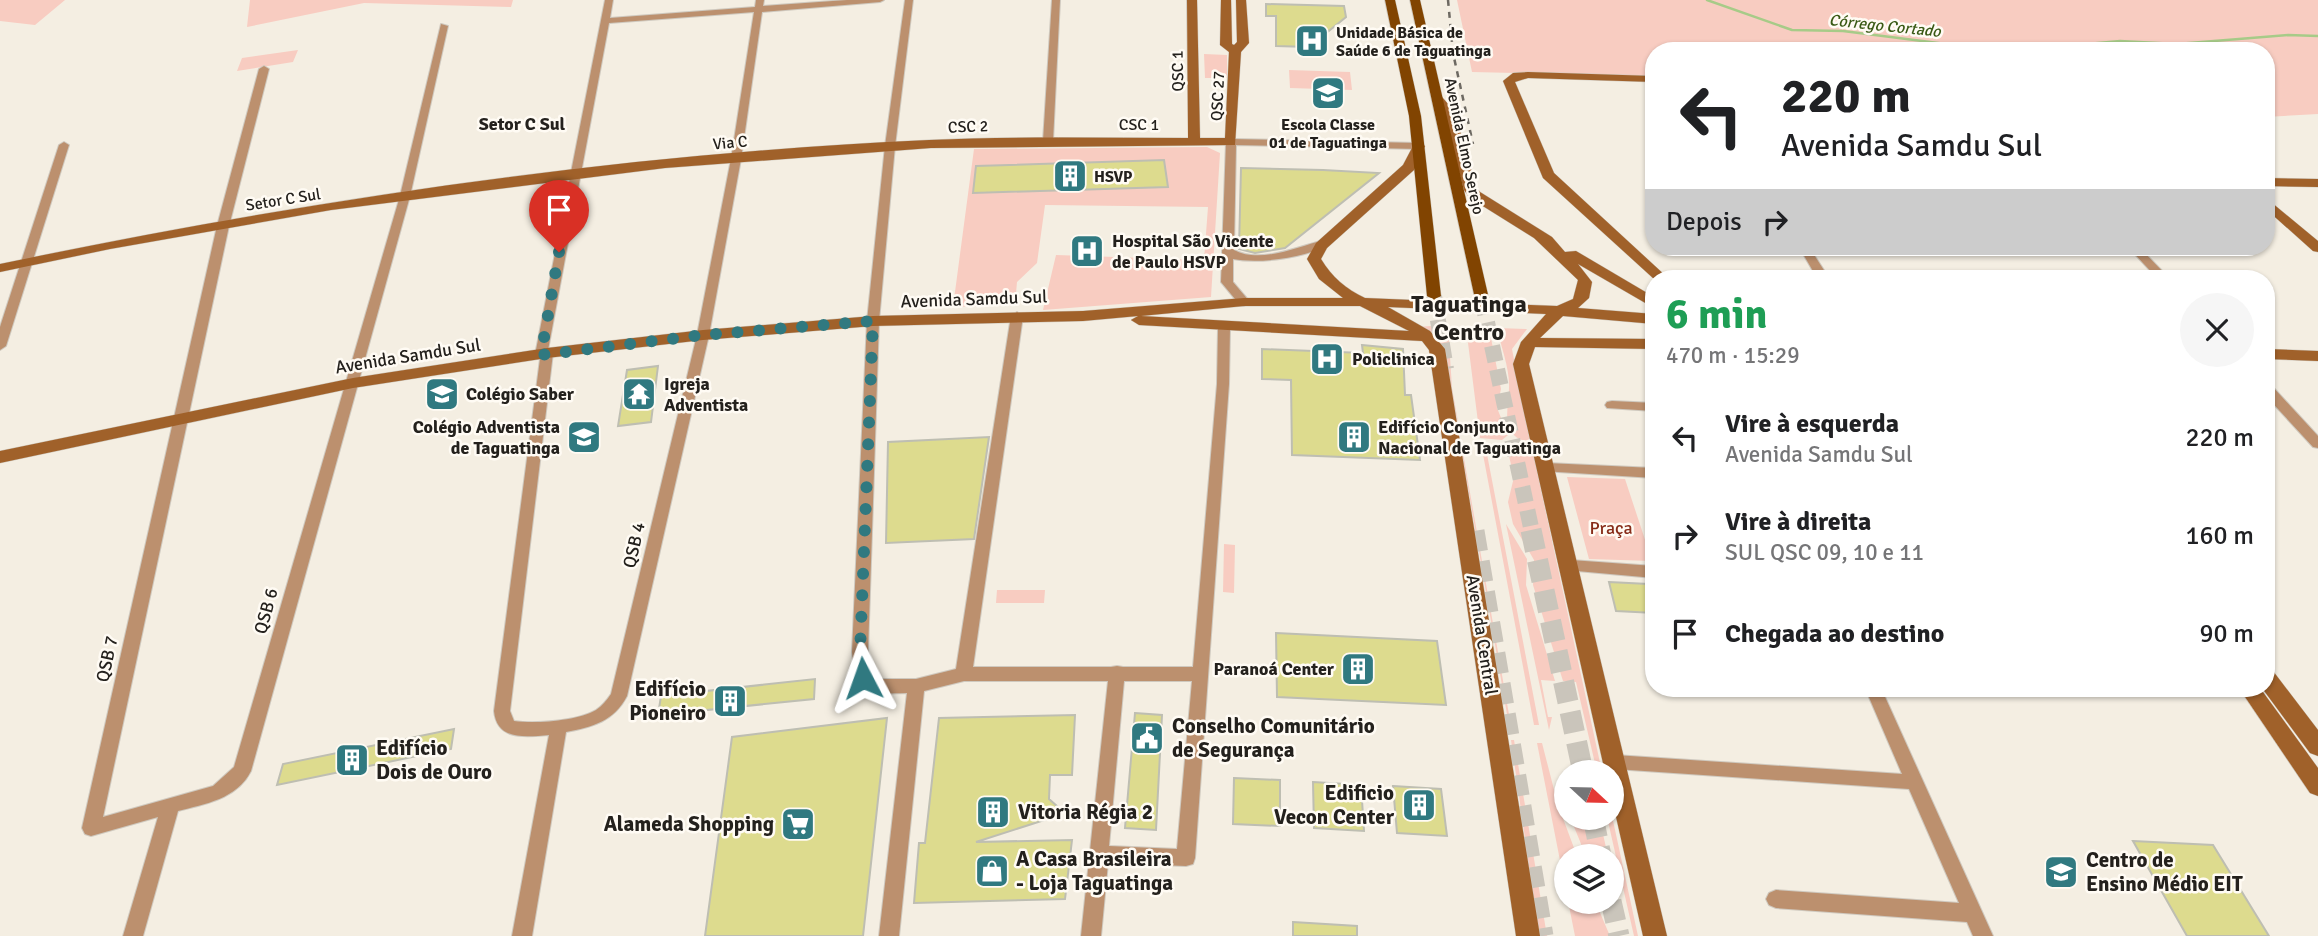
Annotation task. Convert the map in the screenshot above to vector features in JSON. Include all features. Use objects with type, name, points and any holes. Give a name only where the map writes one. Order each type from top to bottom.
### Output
[{"type":"main road","name":"QSC 1","points":[[1192,0],[1194,142]]},
{"type":"main road","name":"QSC 27","points":[[1226,0],[1226,46],[1235,51]]},
{"type":"main road","name":"QSC 27","points":[[1231,142],[1235,51],[1243,43],[1241,0]]},
{"type":"main road","name":"Avenida Elmo Serejo","points":[[1415,0],[1452,177],[1482,299]]},
{"type":"main road","points":[[1389,1],[1415,116],[1434,296]]},
{"type":"main road","points":[[1645,79],[1517,75],[1509,81],[1548,175],[1652,270]]},
{"type":"main road","points":[[1438,100],[1448,112],[1469,187],[1475,195],[1645,299]]},
{"type":"main road","name":"CSC 2","points":[[890,146],[1048,141]]},
{"type":"main road","name":"CSC 1","points":[[1048,141],[1231,142]]},
{"type":"main road","name":"Via C","points":[[573,175],[890,146]]},
{"type":"main road","points":[[1419,146],[1409,167],[1324,243],[1314,259],[1320,272],[1337,289],[1429,336]]},
{"type":"main road","name":"Setor C Sul","points":[[0,268],[223,226],[405,196],[573,175]]},
{"type":"main road","points":[[2275,182],[2318,183]]},
{"type":"main road","points":[[2275,210],[2318,248]]},
{"type":"main road","points":[[1539,235],[1585,279],[1586,288],[1580,299],[1561,309],[1529,342],[1521,365],[1571,566],[1615,760]]},
{"type":"main road","points":[[1224,327],[1244,302]]},
{"type":"main road","name":"Avenida Samdu Sul","points":[[0,457],[180,417],[353,383],[544,354],[703,335],[873,321],[1083,316],[1244,302],[1364,302],[1561,309],[1645,318]]},
{"type":"main road","points":[[1083,316],[1224,327],[1429,336]]},
{"type":"main road","name":"Avenida Central","points":[[1429,336],[1440,358],[1528,936]]},
{"type":"main road","points":[[1529,342],[1645,344]]},
{"type":"main road","points":[[2275,354],[2318,356]]},
{"type":"main road","points":[[2275,689],[2317,745]]},
{"type":"main road","points":[[2255,697],[2318,786]]},
{"type":"main road","points":[[2289,744],[2317,745]]},
{"type":"main road","points":[[1624,801],[1655,936]]},
{"type":"street","points":[[544,354],[573,175],[609,0]]},
{"type":"street","points":[[605,21],[759,4],[880,0]]},
{"type":"street","points":[[909,0],[890,146],[873,321],[860,660],[863,678],[868,684],[879,687],[916,686],[964,674],[1198,674]]},
{"type":"street","points":[[1048,141],[1050,57],[1056,0]]},
{"type":"street","name":"QSB 4","points":[[544,354],[502,711],[503,721],[509,727],[521,730],[559,726],[602,715],[619,696],[703,335],[736,159],[759,4]]},
{"type":"street","name":"QSB 6","points":[[172,806],[219,792],[242,771],[405,196],[444,26]]},
{"type":"street","points":[[180,417],[223,226],[264,69]]},
{"type":"street","points":[[1244,302],[1227,282],[1231,142],[1419,146]]},
{"type":"street","points":[[0,346],[64,145]]},
{"type":"street","points":[[1227,251],[1232,255],[1256,257],[1281,255],[1324,243]]},
{"type":"street","points":[[2142,256],[2155,270]]},
{"type":"street","points":[[964,674],[1017,316]]},
{"type":"street","points":[[1099,854],[1186,858],[1198,674],[1223,384],[1224,327]]},
{"type":"street","points":[[2275,398],[2318,444]]},
{"type":"street","points":[[1612,405],[1645,407]]},
{"type":"street","name":"QSB 7","points":[[172,806],[92,828],[180,417]]},
{"type":"street","points":[[1547,468],[1645,473]]},
{"type":"street","points":[[1571,566],[1645,571]]},
{"type":"street","points":[[1091,936],[1117,672]]},
{"type":"street","points":[[889,936],[916,686]]},
{"type":"street","points":[[1877,697],[1983,936]]},
{"type":"street","points":[[522,936],[559,726]]},
{"type":"street","points":[[1624,763],[1915,782]]},
{"type":"street","points":[[133,936],[172,806]]},
{"type":"street","points":[[1776,899],[1973,913]]},
{"type":"green space","points":[[0,0],[65,0],[35,25],[0,21]]},
{"type":"green space","points":[[250,0],[513,0],[511,7],[364,3],[247,27]]},
{"type":"green space","points":[[1457,0],[2318,0],[2318,114],[2275,116],[2275,42],[1645,42],[1645,76],[1472,72]]},
{"type":"green space","points":[[298,50],[293,62],[237,71],[242,58]]},
{"type":"green space","points":[[1204,54],[1227,55],[1227,78],[1205,78]]},
{"type":"green space","points":[[1289,70],[1350,72],[1352,90],[1290,88]]},
{"type":"green space","name":"Hospital São Vicente de Paulo HSVP","points":[[1207,147],[1220,153],[1211,297],[1043,310],[1056,255],[1204,260],[1208,207],[1045,205],[1037,263],[1017,282],[1015,305],[953,307],[974,149]]},
{"type":"green space","points":[[1448,325],[1452,388],[1461,438],[1443,350],[1415,327]]},
{"type":"green space","points":[[1466,327],[1489,328],[1501,389],[1497,408],[1508,435],[1502,440],[1480,438]]},
{"type":"green space","points":[[1497,328],[1527,329],[1512,349],[1530,442],[1520,439],[1509,428],[1508,373]]},
{"type":"green space","points":[[1462,447],[1511,726],[1509,726]]},
{"type":"green space","points":[[1482,449],[1486,449],[1539,725],[1534,725]]},
{"type":"green space","points":[[1511,452],[1533,453],[1599,760],[1594,760],[1576,682],[1563,681],[1533,585],[1534,560],[1513,524],[1508,502],[1514,477],[1509,456]]},
{"type":"green space","name":"Praça","points":[[1567,477],[1625,479],[1645,540],[1645,561],[1589,559]]},
{"type":"green space","points":[[1506,524],[1527,559],[1526,585],[1555,681],[1541,680],[1548,717],[1552,717],[1549,730]]},
{"type":"green space","points":[[1224,544],[1235,545],[1234,593],[1223,592]]},
{"type":"green space","points":[[997,590],[1045,590],[1044,603],[996,603]]},
{"type":"green space","points":[[1511,740],[1514,740],[1547,936],[1539,936]]},
{"type":"green space","points":[[1537,743],[1542,743],[1554,790],[1554,830]]},
{"type":"green space","points":[[1554,830],[1567,830],[1573,844],[1557,844]]},
{"type":"green space","points":[[1575,830],[1602,830],[1605,844],[1581,844]]},
{"type":"green space","points":[[1610,830],[1615,830],[1618,844],[1613,844]]},
{"type":"green space","points":[[1624,871],[1638,936],[1634,936],[1624,892]]},
{"type":"green space","points":[[1571,914],[1601,914],[1610,936],[1575,936]]},
{"type":"building","points":[[1266,4],[1344,6],[1346,17],[1309,47],[1276,46],[1276,16],[1266,16]]},
{"type":"building","name":"HSVP","points":[[1164,160],[1168,187],[973,193],[976,166]]},
{"type":"building","points":[[1241,168],[1379,173],[1285,248],[1255,253],[1239,249]]},
{"type":"building","points":[[1362,345],[1403,349],[1405,395],[1411,395],[1420,460],[1292,455],[1291,380],[1262,379],[1262,349],[1363,353]]},
{"type":"building","name":"Igreja Adventista","points":[[658,366],[651,422],[618,426],[627,370]]},
{"type":"building","points":[[989,437],[974,539],[886,543],[888,442]]},
{"type":"building","points":[[1609,582],[1645,584],[1645,613],[1616,611]]},
{"type":"building","name":"Paranoá Center","points":[[1276,633],[1437,641],[1446,705],[1277,697]]},
{"type":"building","name":"Edifício Pioneiro","points":[[815,679],[814,699],[658,715],[661,696]]},
{"type":"building","points":[[1135,713],[1162,715],[1156,830],[1125,828]]},
{"type":"building","points":[[1075,715],[1072,775],[1050,775],[1049,799],[1058,807],[1057,816],[976,842],[1072,840],[1065,899],[914,903],[919,843],[925,843],[939,718]]},
{"type":"building","name":"Alameda Shopping","points":[[887,718],[863,936],[705,936],[732,737]]},
{"type":"building","name":"Edifício Dois de Ouro","points":[[454,729],[451,749],[277,785],[283,764]]},
{"type":"building","points":[[1234,778],[1280,780],[1280,826],[1233,824]]},
{"type":"building","points":[[1313,782],[1361,785],[1364,831],[1314,828]]},
{"type":"building","name":"Edificio Vecon Center","points":[[1393,786],[1441,789],[1447,836],[1397,833]]},
{"type":"building","points":[[2133,841],[2213,845],[2269,936],[2187,936]]},
{"type":"building","points":[[1293,922],[1357,926],[1357,936],[1293,936]]},
{"type":"waterway","name":"Córrego Cortado","points":[[1707,0],[1792,30],[1843,31],[1930,42]]},
{"type":"waterway","name":"Córrego Cortado","points":[[2202,42],[2288,35],[2318,36]]},
{"type":"waterway","name":"Córrego Cortado","points":[[2109,42],[2139,42]]},
{"type":"tunnel","points":[[1434,296],[1446,369]]},
{"type":"tunnel","points":[[1482,299],[1532,532]]},
{"type":"tunnel","points":[[1531,530],[1580,760]]},
{"type":"tunnel","points":[[1474,531],[1543,936]]},
{"type":"tunnel","points":[[1596,830],[1599,844]]},
{"type":"tunnel","points":[[1614,914],[1619,936]]},
{"type":"railway","points":[[1448,0],[1453,53],[1473,144]]},
{"type":"place","name":"Unidade Básica de Saúde 6 de Taguatinga","points":[[1312,41]]},
{"type":"place","name":"Escola Classe 01 de Taguatinga","points":[[1328,93]]},
{"type":"place","name":"HSVP","points":[[1070,176]]},
{"type":"place","name":"Hospital São Vicente de Paulo HSVP","points":[[1087,251]]},
{"type":"place","name":"Policlinica","points":[[1327,359]]},
{"type":"place","name":"Colégio Saber","points":[[442,394]]},
{"type":"place","name":"Igreja Adventista","points":[[639,394]]},
{"type":"place","name":"Colégio Adventista de Taguatinga","points":[[584,437]]},
{"type":"place","name":"Edifício Conjunto Nacional de Taguatinga","points":[[1354,437]]},
{"type":"place","name":"Paranoá Center","points":[[1358,669]]},
{"type":"place","name":"Edifício Pioneiro","points":[[730,701]]},
{"type":"place","name":"Conselho Comunitário de Segurança","points":[[1147,738]]},
{"type":"place","name":"Edifício Dois de Ouro","points":[[352,760]]},
{"type":"place","name":"Edificio Vecon Center","points":[[1419,805]]},
{"type":"place","name":"Vitoria Régia 2","points":[[993,812]]},
{"type":"place","name":"Alameda Shopping","points":[[798,824]]},
{"type":"place","name":"A Casa Brasileira - Loja Taguatinga","points":[[992,871]]},
{"type":"place","name":"Centro de Ensino Médio EIT","points":[[2061,872]]},
{"type":"district","name":"Setor C Sul","points":[[522,124]]},
{"type":"district","name":"Taguatinga Centro","points":[[1469,318]]},
{"type":"route","points":[[559,252],[541,355],[703,335],[873,321],[860,652],[863,678]]}]
